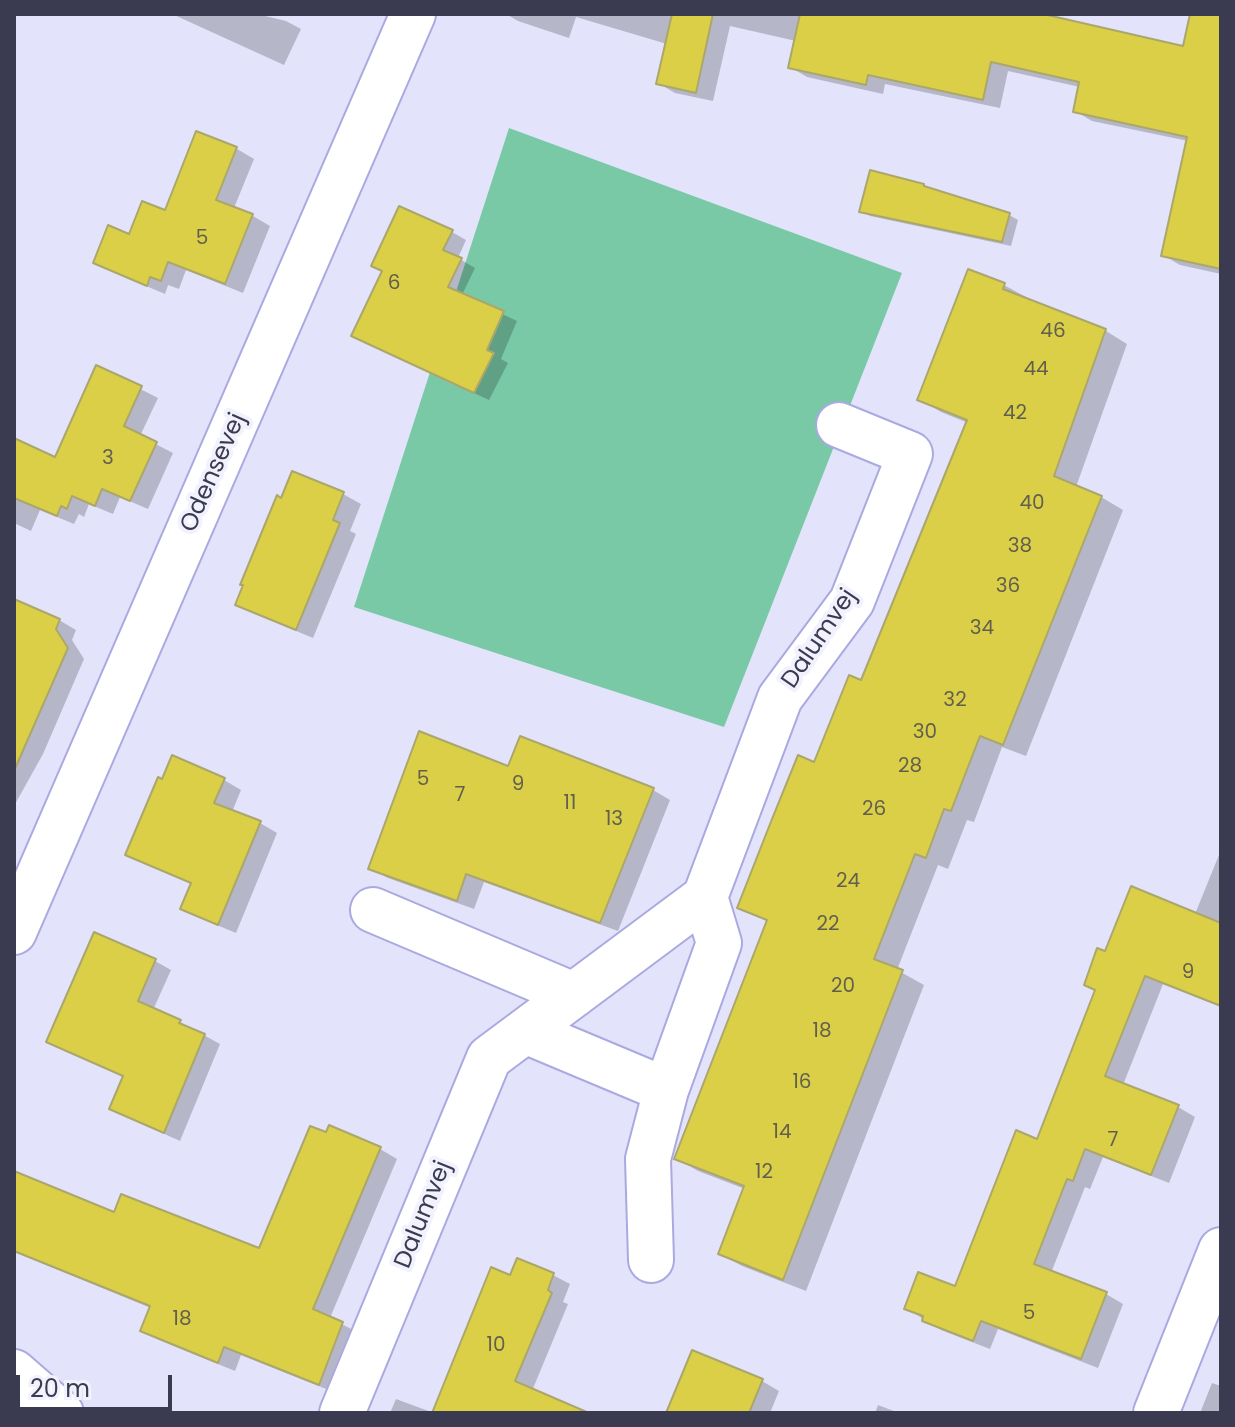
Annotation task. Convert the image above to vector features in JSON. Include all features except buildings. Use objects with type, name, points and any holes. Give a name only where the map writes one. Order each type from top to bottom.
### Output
[{"type":"street","name":"Odensevej","points":[[14,932],[413,14]]},
{"type":"street","name":"Dalumvej","points":[[342,1413],[489,1058],[705,897],[780,698],[852,601],[910,454],[839,425]]},
{"type":"street","points":[[651,1260],[648,1159],[666,1090],[719,943],[705,897]]},
{"type":"street","points":[[373,910],[574,995]]},
{"type":"street","points":[[525,1031],[666,1090]]},
{"type":"street","points":[[1156,1413],[1221,1250]]},
{"type":"street","points":[[14,1372],[61,1413]]},
{"type":"green space","points":[[509,128],[902,273],[724,727],[354,607]]}]
